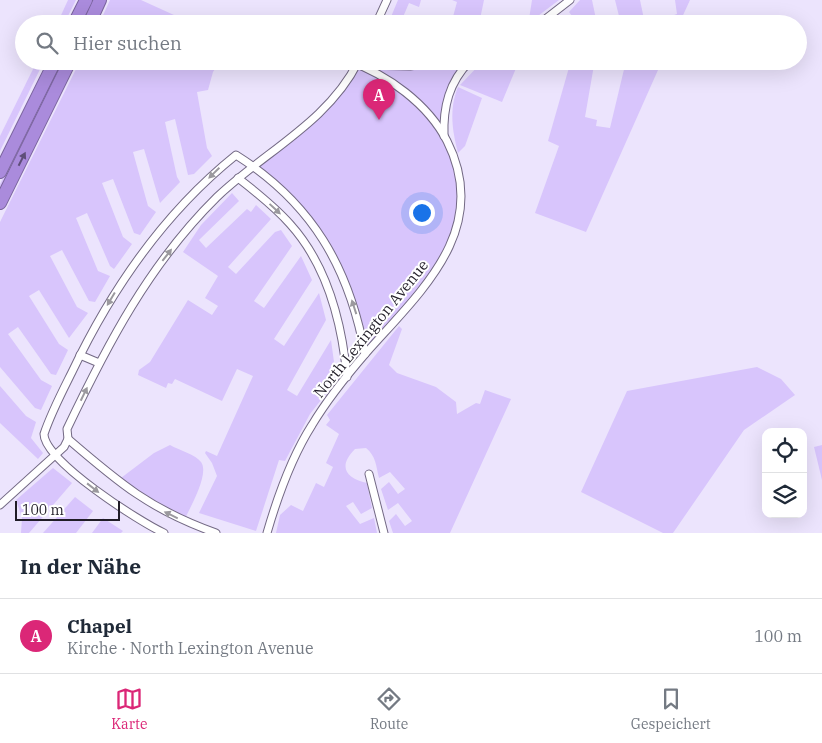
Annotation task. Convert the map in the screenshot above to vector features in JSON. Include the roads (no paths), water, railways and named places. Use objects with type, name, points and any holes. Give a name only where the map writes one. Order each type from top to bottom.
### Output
[{"type":"highway","points":[[78,15],[86,0]]},
{"type":"highway","points":[[93,15],[100,0]]},
{"type":"highway","points":[[0,172],[51,70]]},
{"type":"highway","points":[[0,202],[66,70]]},
{"type":"street","points":[[380,15],[387,0]]},
{"type":"street","points":[[551,15],[570,0]]},
{"type":"street","points":[[0,505],[56,456],[68,439],[67,429],[99,363],[147,280],[179,238],[238,178],[305,126],[328,105],[353,70]]},
{"type":"street","name":"North Lexington Avenue","points":[[267,533],[288,469],[312,425],[365,354],[432,279],[450,247],[459,223],[460,182],[453,155],[444,137],[431,117],[412,98],[369,70]]},
{"type":"street","name":"North Lexington Avenue","points":[[444,137],[444,115],[448,94],[463,70]]},
{"type":"street","points":[[164,533],[122,509],[92,487],[56,456],[47,444],[44,434],[80,355],[113,296],[134,264],[161,229],[198,189],[236,155],[253,165],[302,208],[325,239],[348,289],[365,354]]},
{"type":"street","points":[[238,178],[277,211],[309,248],[337,311],[344,347],[347,377]]},
{"type":"street","points":[[80,355],[99,363]]},
{"type":"street","points":[[68,439],[136,495],[184,521],[216,533]]},
{"type":"street","points":[[369,474],[384,533]]},
{"type":"place","name":"Chapel","points":[[379,120]]}]
